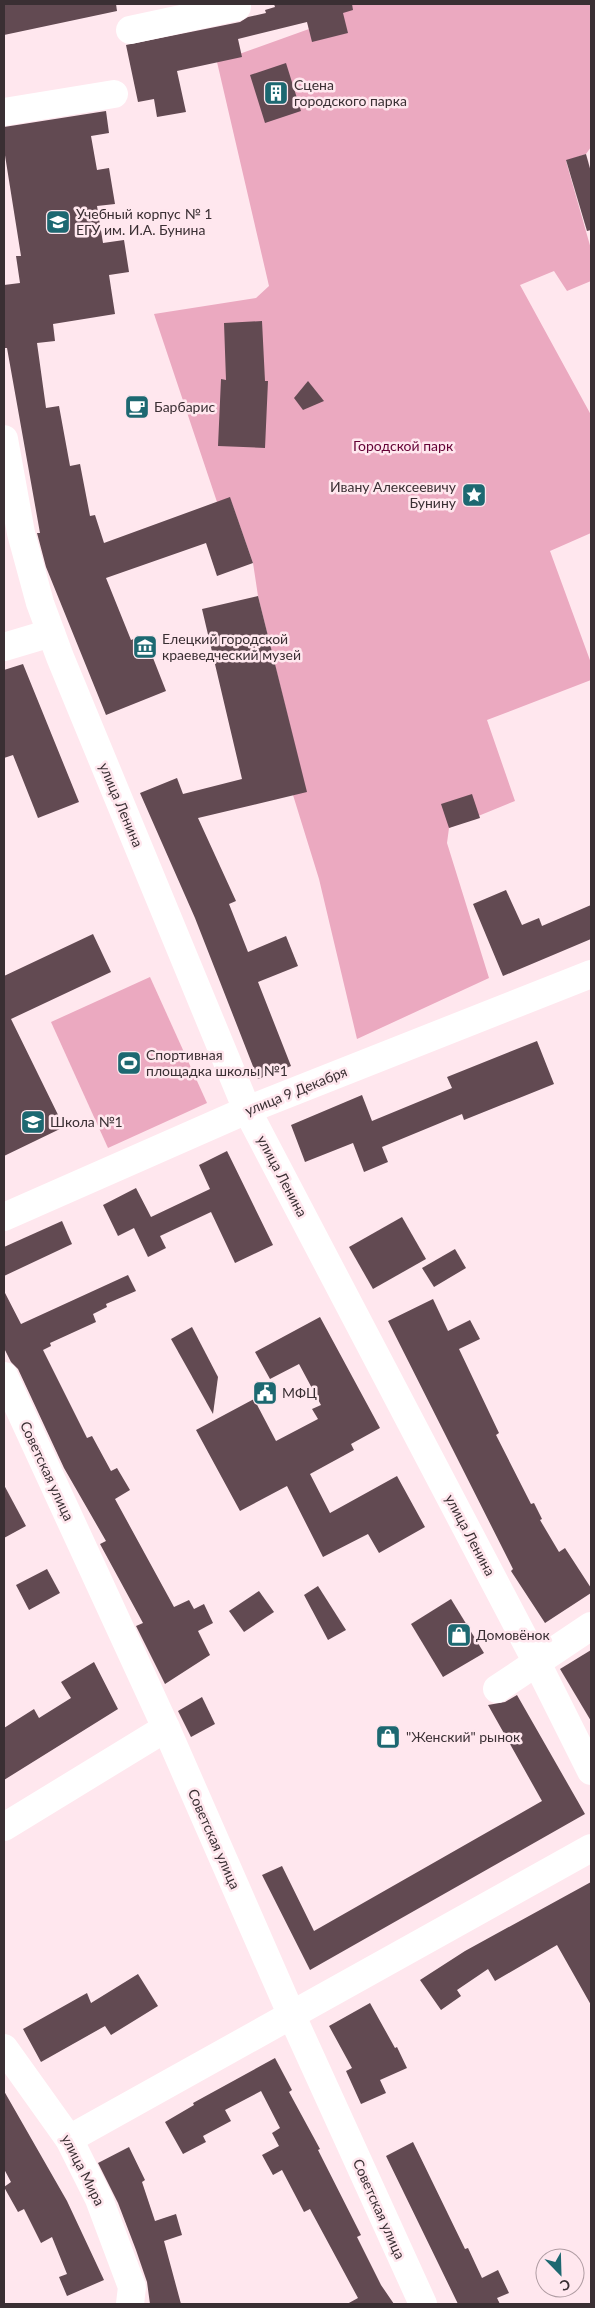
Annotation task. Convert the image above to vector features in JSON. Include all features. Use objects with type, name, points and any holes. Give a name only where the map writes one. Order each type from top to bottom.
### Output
[{"type":"street","points":[[130,30],[238,7],[237,4]]},
{"type":"street","points":[[4,112],[114,94]]},
{"type":"street","name":"улица Ленина","points":[[4,439],[21,533],[51,633],[248,1110],[536,1661],[591,1771]]},
{"type":"street","points":[[4,648],[51,633]]},
{"type":"street","name":"улица 9 Декабря","points":[[4,1217],[248,1110],[591,974]]},
{"type":"street","name":"Советская улица","points":[[4,1376],[166,1728],[292,2016],[423,2304]]},
{"type":"street","points":[[497,1689],[536,1661],[591,1626]]},
{"type":"street","points":[[4,1827],[166,1728]]},
{"type":"street","points":[[69,2139],[591,1848]]},
{"type":"street","name":"улица Мира","points":[[4,2048],[69,2139],[99,2199],[132,2287],[130,2304]]},
{"type":"green space","name":"Городской парк","points":[[303,4],[591,4],[591,147],[586,154],[566,161],[591,249],[591,281],[567,291],[554,271],[520,285],[591,415],[591,533],[550,551],[591,663],[591,680],[487,720],[515,801],[449,828],[447,843],[489,978],[357,1039],[319,879],[293,795],[306,791],[258,596],[253,563],[230,498],[217,502],[154,314],[256,298],[269,286],[217,62],[309,29]]},
{"type":"green space","name":"Спортивная площадка школы №1","points":[[150,977],[207,1103],[108,1148],[51,1022]]},
{"type":"building","points":[[4,4],[116,4],[117,11],[4,35]]},
{"type":"building","points":[[274,4],[352,4],[353,10],[343,13],[348,33],[312,42],[307,22],[238,39],[242,57],[177,71],[186,112],[157,117],[154,99],[138,102],[126,45],[240,22],[248,17],[266,13],[265,10],[275,7]]},
{"type":"building","name":"Сцена городского парка","points":[[286,63],[301,111],[265,123],[250,75]]},
{"type":"building","points":[[106,111],[109,133],[91,136],[97,170],[109,168],[115,204],[97,206],[103,243],[124,240],[129,272],[109,275],[115,314],[53,324],[55,341],[37,343],[46,408],[59,406],[70,466],[80,464],[90,516],[95,515],[104,543],[230,497],[253,563],[217,576],[206,543],[106,578],[131,640],[144,635],[166,691],[106,715],[46,567],[37,533],[40,533],[4,339],[4,285],[20,283],[16,256],[21,256],[4,149],[4,127]]},
{"type":"building","points":[[586,154],[591,172],[591,230],[587,231],[566,160]]},
{"type":"building","points":[[262,321],[265,381],[268,381],[265,448],[218,446],[221,379],[226,380],[224,323]]},
{"type":"building","points":[[308,381],[324,401],[303,410],[294,398]]},
{"type":"building","points":[[258,596],[307,792],[198,818],[236,901],[229,904],[248,952],[286,936],[298,966],[258,982],[291,1066],[258,1079],[195,918],[140,793],[177,778],[183,794],[242,779],[202,609]]},
{"type":"building","points":[[23,664],[79,802],[38,818],[13,755],[4,758],[4,670]]},
{"type":"building","points":[[472,794],[480,818],[449,828],[441,804]]},
{"type":"building","points":[[506,890],[522,925],[539,918],[542,926],[591,905],[591,939],[503,976],[473,904]]},
{"type":"building","points":[[93,934],[111,972],[11,1019],[64,1127],[4,1156],[4,976]]},
{"type":"building","points":[[537,1041],[554,1084],[464,1120],[462,1114],[382,1147],[388,1162],[364,1172],[353,1143],[305,1162],[291,1125],[362,1095],[372,1121],[452,1088],[447,1077]]},
{"type":"building","points":[[227,1151],[273,1245],[235,1263],[211,1212],[160,1236],[166,1248],[148,1257],[134,1228],[118,1236],[103,1205],[136,1188],[151,1217],[210,1189],[199,1165]]},
{"type":"building","points":[[402,1217],[426,1259],[373,1289],[349,1247]]},
{"type":"building","points":[[62,1221],[72,1244],[4,1276],[4,1247]]},
{"type":"building","points":[[455,1249],[466,1268],[434,1287],[422,1268]]},
{"type":"building","points":[[128,1275],[136,1291],[106,1304],[107,1307],[93,1314],[96,1322],[50,1343],[51,1346],[43,1350],[87,1438],[92,1436],[111,1471],[117,1468],[130,1490],[115,1499],[174,1607],[189,1600],[194,1609],[204,1604],[213,1623],[198,1631],[210,1655],[165,1684],[136,1626],[143,1623],[100,1544],[106,1541],[64,1468],[18,1369],[11,1362],[4,1348],[4,1291],[21,1324]]},
{"type":"building","points":[[433,1299],[448,1331],[470,1320],[480,1339],[459,1349],[499,1433],[496,1435],[531,1504],[534,1503],[542,1519],[540,1520],[559,1552],[565,1548],[591,1588],[591,1593],[545,1623],[511,1571],[513,1569],[388,1321]]},
{"type":"building","points":[[320,1317],[380,1428],[351,1444],[354,1450],[310,1474],[330,1513],[397,1476],[425,1527],[379,1553],[368,1534],[323,1557],[287,1486],[240,1511],[196,1430],[254,1399],[276,1441],[318,1419],[312,1409],[321,1405],[299,1364],[270,1379],[255,1352]]},
{"type":"building","points":[[192,1327],[218,1377],[213,1414],[171,1339]]},
{"type":"building","points":[[4,1485],[26,1526],[4,1538]]},
{"type":"building","points":[[47,1569],[60,1593],[29,1610],[16,1585]]},
{"type":"building","points":[[318,1586],[346,1630],[328,1640],[304,1595]]},
{"type":"building","points":[[259,1591],[274,1612],[244,1632],[229,1611]]},
{"type":"building","points":[[451,1599],[484,1653],[443,1677],[411,1624]]},
{"type":"building","points":[[591,1650],[591,1721],[560,1669]]},
{"type":"building","points":[[94,1662],[118,1709],[4,1780],[4,1728],[34,1709],[39,1718],[71,1698],[61,1682]]},
{"type":"building","points":[[517,1695],[585,1814],[310,1970],[262,1875],[282,1866],[314,1931],[542,1801],[488,1705],[505,1702]]},
{"type":"building","points":[[202,1697],[215,1724],[191,1737],[178,1711]]},
{"type":"building","points":[[591,1882],[591,2005],[557,1945],[495,1981],[488,1969],[457,1990],[461,1996],[441,2010],[420,1980],[465,1951]]},
{"type":"building","points":[[138,1974],[158,2006],[111,2035],[105,2026],[41,2062],[23,2029],[87,1993],[91,2003]]},
{"type":"building","points":[[370,2003],[395,2048],[397,2047],[407,2068],[380,2080],[386,2093],[361,2104],[346,2071],[352,2068],[329,2026]]},
{"type":"building","points":[[275,2058],[292,2090],[289,2092],[320,2149],[318,2150],[361,2235],[357,2237],[381,2285],[394,2304],[347,2304],[358,2298],[310,2209],[304,2212],[282,2170],[273,2175],[262,2155],[279,2146],[272,2133],[280,2128],[261,2091],[225,2110],[231,2121],[203,2136],[206,2142],[183,2154],[165,2122],[194,2105],[193,2103]]},
{"type":"building","points":[[4,2091],[67,2201],[104,2280],[67,2296],[59,2277],[67,2274],[52,2237],[41,2243],[24,2209],[18,2212],[4,2187],[11,2182],[4,2169]]},
{"type":"building","points":[[413,2142],[465,2249],[468,2248],[482,2278],[498,2270],[509,2293],[497,2298],[500,2304],[458,2304],[386,2156]]},
{"type":"building","points":[[129,2147],[145,2180],[142,2182],[155,2221],[176,2214],[182,2235],[164,2241],[181,2304],[150,2304],[147,2282],[136,2250],[118,2203],[98,2163]]},
{"type":"place","name":"Сцена городского парка","points":[[276,93]]},
{"type":"place","name":"Учебный корпус № 1 ЕГУ им. И.А. Бунина","points":[[58,222]]},
{"type":"place","name":"Барбарис","points":[[137,407]]},
{"type":"place","name":"Ивану Алексеевичу Бунину","points":[[474,495]]},
{"type":"place","name":"Елецкий городской краеведческий музей","points":[[145,647]]},
{"type":"place","name":"Спортивная площадка школы №1","points":[[129,1063]]},
{"type":"place","name":"Школа №1","points":[[33,1122]]},
{"type":"place","name":"МФЦ","points":[[265,1393]]},
{"type":"place","name":"Домовёнок","points":[[459,1635]]},
{"type":"place","name":"\"Женский\" рынок","points":[[388,1737]]}]
